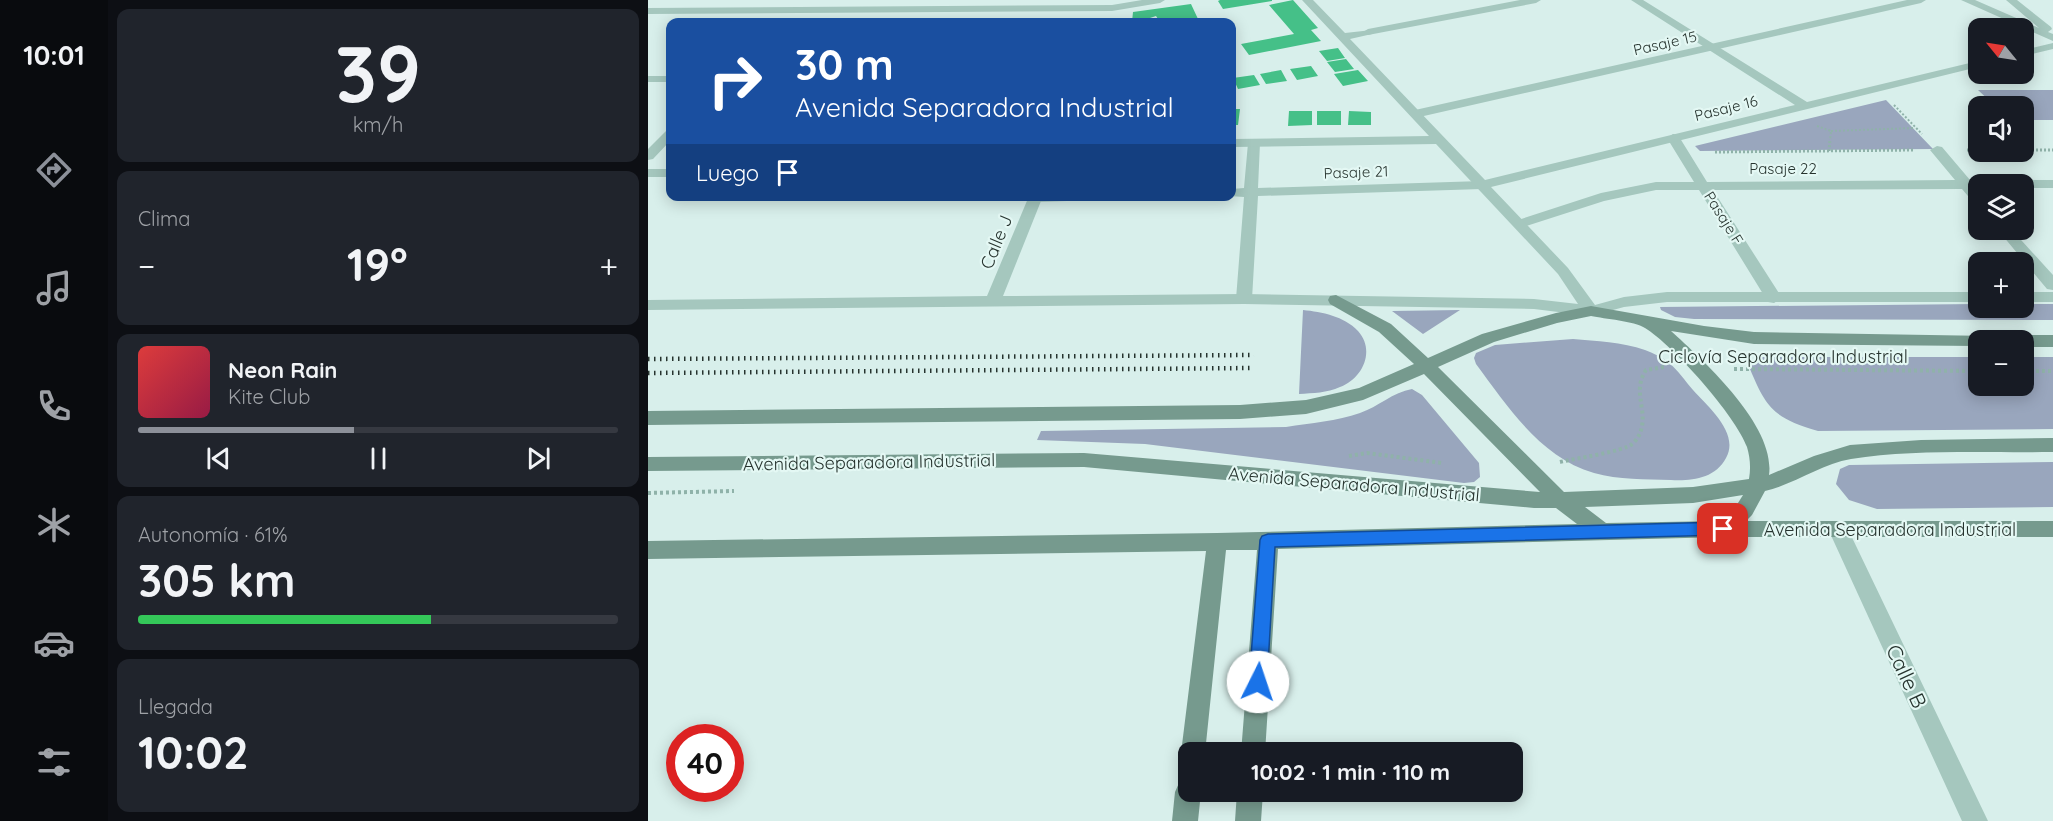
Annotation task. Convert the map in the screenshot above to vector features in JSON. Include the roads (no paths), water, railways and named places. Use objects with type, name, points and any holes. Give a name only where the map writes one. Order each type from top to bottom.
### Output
[{"type":"main road","points":[[1336,300],[1385,328],[1426,365],[1528,470],[1559,499],[1604,533]]},
{"type":"main road","points":[[648,418],[1262,410],[1306,407],[1363,394],[1488,338],[1556,318],[1591,311],[1704,332],[1754,338],[1968,340]]},
{"type":"main road","points":[[1646,320],[1684,352],[1726,395],[1753,434],[1760,459],[1758,485],[1749,506],[1723,529]]},
{"type":"main road","points":[[2034,341],[2053,341]]},
{"type":"main road","name":"Avenida Separadora Industrial","points":[[648,464],[1084,460],[1522,499],[1632,499],[1693,495],[1758,485],[1776,481],[1821,461],[1850,452],[1921,447],[2053,445]]},
{"type":"main road","name":"Avenida Separadora Industrial","points":[[648,550],[1217,542],[1723,529],[1839,531],[2053,529]]},
{"type":"main road","points":[[1254,742],[1268,540]]},
{"type":"main road","points":[[1194,742],[1217,542]]},
{"type":"main road","points":[[1185,821],[1187,802]]},
{"type":"main road","points":[[1248,821],[1249,802]]},
{"type":"street","points":[[648,11],[1117,3],[1160,0]]},
{"type":"street","points":[[1307,0],[1563,271],[1591,311]]},
{"type":"street","points":[[1343,37],[1536,0]]},
{"type":"street","points":[[1636,0],[1805,106]]},
{"type":"street","name":"Pasaje 15","points":[[1415,114],[1921,0]]},
{"type":"street","points":[[1966,0],[2053,36]]},
{"type":"street","points":[[2011,0],[2053,36]]},
{"type":"street","points":[[1108,18],[1117,3]]},
{"type":"street","points":[[648,6],[799,7]]},
{"type":"street","points":[[788,18],[799,7]]},
{"type":"street","points":[[2034,51],[2053,46]]},
{"type":"street","name":"Pasaje 16","points":[[1482,185],[1968,66]]},
{"type":"street","points":[[648,79],[666,79]]},
{"type":"street","points":[[648,156],[666,138]]},
{"type":"street","name":"Pasaje F","points":[[1673,138],[1774,298]]},
{"type":"street","points":[[1236,143],[1440,140]]},
{"type":"street","points":[[1244,299],[1254,143]]},
{"type":"street","points":[[1937,150],[1968,186]]},
{"type":"street","points":[[648,173],[666,173]]},
{"type":"street","name":"Pasaje 22","points":[[1520,224],[1601,196],[1656,186],[2053,183]]},
{"type":"street","name":"Pasaje 21","points":[[1236,193],[1482,185]]},
{"type":"street","name":"Calle J","points":[[993,302],[1033,201]]},
{"type":"street","points":[[2014,240],[2053,285]]},
{"type":"street","points":[[648,305],[1244,299],[1534,304],[1591,311],[1624,302],[1667,297],[1968,297]]},
{"type":"street","points":[[2034,297],[2053,297]]},
{"type":"street","name":"Calle B","points":[[1839,531],[1975,821]]},
{"type":"railway","points":[[648,359],[1254,355]]},
{"type":"railway","points":[[648,373],[1252,368]]}]
